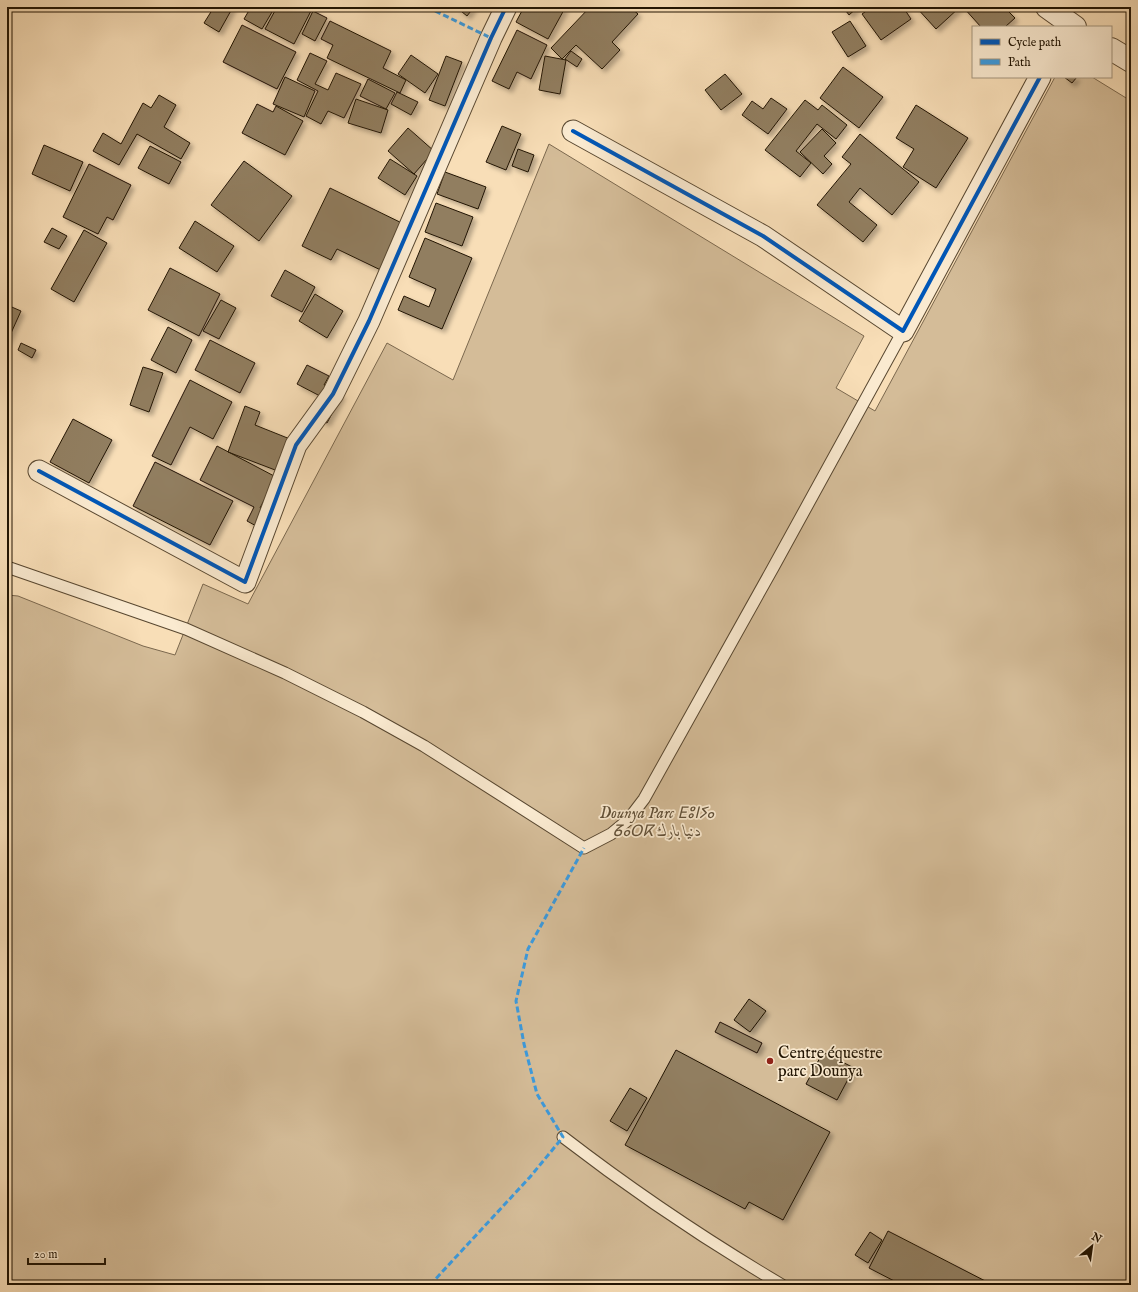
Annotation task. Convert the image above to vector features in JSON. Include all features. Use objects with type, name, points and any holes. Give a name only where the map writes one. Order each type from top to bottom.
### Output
[{"type":"street","points":[[39,471],[245,582],[296,445],[333,394],[366,327],[487,45],[506,7]]},
{"type":"street","points":[[1047,7],[1070,26]]},
{"type":"street","points":[[1112,50],[1131,61]]},
{"type":"street","points":[[573,131],[763,236],[903,331],[1039,78]]},
{"type":"lane","points":[[7,567],[186,629],[285,673],[363,712],[424,746],[584,848],[611,834],[628,820],[644,799],[903,331]]},
{"type":"lane","points":[[563,1137],[621,1181],[728,1253],[782,1285]]},
{"type":"green space","name":"Dounya Parc ⴹⵓⵏⵢⴰ ⵒⴰⵔⴽ دنيا بارك","points":[[1054,78],[1094,78],[1131,101],[1131,1285],[7,1285],[7,595],[18,596],[143,646],[175,655],[203,584],[248,604],[387,343],[453,380],[549,144],[864,336],[836,388],[875,411]]},
{"type":"building","points":[[214,7],[233,7],[219,32],[204,23]]},
{"type":"building","points":[[251,7],[275,7],[262,29],[244,19]]},
{"type":"building","points":[[277,7],[290,7],[294,9],[294,7],[313,7],[294,44],[265,29]]},
{"type":"building","points":[[456,7],[474,7],[467,16]]},
{"type":"building","points":[[524,7],[565,8],[548,39],[516,22]]},
{"type":"building","points":[[590,7],[630,7],[638,14],[612,42],[620,50],[602,69],[576,45],[562,59],[551,48]]},
{"type":"building","points":[[843,7],[858,7],[849,15]]},
{"type":"building","points":[[872,7],[903,7],[911,19],[881,40],[862,14]]},
{"type":"building","points":[[916,7],[960,7],[936,29]]},
{"type":"building","points":[[963,7],[1004,7],[1015,18],[1006,26],[980,26]]},
{"type":"building","points":[[313,11],[327,18],[315,41],[302,34]]},
{"type":"building","points":[[330,21],[391,51],[383,68],[406,80],[400,93],[327,58],[333,45],[321,39]]},
{"type":"building","points":[[850,21],[866,46],[848,57],[832,32]]},
{"type":"building","points":[[242,25],[296,52],[277,89],[223,62]]},
{"type":"building","points":[[517,30],[547,45],[531,79],[517,72],[509,89],[492,81]]},
{"type":"building","points":[[571,51],[582,59],[577,67],[565,59]]},
{"type":"building","points":[[310,53],[327,61],[315,84],[328,90],[336,73],[361,84],[344,118],[328,111],[321,124],[306,116],[318,91],[297,80]]},
{"type":"building","points":[[411,55],[438,74],[425,93],[398,74]]},
{"type":"building","points":[[446,56],[462,62],[445,106],[429,100]]},
{"type":"building","points":[[545,56],[566,60],[560,94],[539,90]]},
{"type":"building","points":[[843,67],[883,97],[859,128],[820,98]]},
{"type":"building","points":[[725,74],[742,94],[721,110],[705,90]]},
{"type":"building","points":[[285,77],[315,91],[304,117],[273,104]]},
{"type":"building","points":[[1065,78],[1076,78],[1072,83]]},
{"type":"building","points":[[368,79],[395,93],[386,109],[360,96]]},
{"type":"building","points":[[397,92],[418,102],[411,115],[391,104]]},
{"type":"building","points":[[159,95],[176,105],[164,127],[190,143],[181,159],[137,134],[119,165],[93,151],[103,133],[121,144],[143,103],[151,108]]},
{"type":"building","points":[[771,98],[787,109],[768,134],[742,115],[752,101],[763,109]]},
{"type":"building","points":[[356,99],[388,110],[381,133],[348,123]]},
{"type":"building","points":[[805,100],[818,110],[822,105],[847,125],[836,139],[817,124],[796,151],[811,163],[800,177],[765,150]]},
{"type":"building","points":[[257,104],[273,112],[276,106],[303,121],[285,155],[242,133]]},
{"type":"building","points":[[916,105],[968,138],[936,188],[903,167],[914,149],[896,138]]},
{"type":"building","points":[[502,126],[521,134],[506,170],[486,162]]},
{"type":"building","points":[[408,128],[434,151],[414,174],[388,151]]},
{"type":"building","points":[[822,129],[836,143],[824,156],[832,164],[823,174],[800,152]]},
{"type":"building","points":[[860,134],[919,182],[892,215],[860,188],[849,202],[877,225],[863,242],[817,205],[851,164],[842,157]]},
{"type":"building","points":[[44,145],[83,162],[70,191],[32,174]]},
{"type":"building","points":[[150,146],[181,162],[169,184],[138,168]]},
{"type":"building","points":[[518,149],[534,155],[528,172],[512,166]]},
{"type":"building","points":[[390,159],[417,176],[405,195],[378,178]]},
{"type":"building","points":[[244,161],[292,196],[259,241],[211,205]]},
{"type":"building","points":[[89,164],[131,185],[113,220],[107,217],[98,234],[63,217]]},
{"type":"building","points":[[445,172],[486,187],[478,209],[437,194]]},
{"type":"building","points":[[330,188],[412,228],[389,274],[337,249],[331,260],[302,246]]},
{"type":"building","points":[[436,203],[473,217],[462,246],[425,232]]},
{"type":"building","points":[[195,221],[234,246],[217,272],[179,248]]},
{"type":"building","points":[[52,228],[67,236],[59,249],[44,242]]},
{"type":"building","points":[[84,230],[107,243],[74,302],[51,289]]},
{"type":"building","points":[[425,238],[472,258],[442,329],[398,310],[404,296],[429,307],[436,289],[409,277]]},
{"type":"building","points":[[170,268],[220,294],[199,336],[148,310]]},
{"type":"building","points":[[285,270],[315,287],[302,312],[271,296]]},
{"type":"building","points":[[315,294],[343,311],[327,338],[299,321]]},
{"type":"building","points":[[221,300],[236,308],[219,339],[203,331]]},
{"type":"building","points":[[7,305],[21,311],[7,342]]},
{"type":"building","points":[[168,327],[192,340],[176,373],[151,360]]},
{"type":"building","points":[[210,340],[255,363],[240,393],[195,370]]},
{"type":"building","points":[[21,343],[36,350],[32,358],[18,350]]},
{"type":"building","points":[[307,365],[329,376],[324,385],[342,395],[327,423],[311,415],[320,396],[297,384]]},
{"type":"building","points":[[143,367],[163,373],[149,412],[130,405]]},
{"type":"building","points":[[190,380],[232,402],[213,439],[190,427],[171,465],[152,456]]},
{"type":"building","points":[[245,406],[260,412],[255,425],[295,441],[283,473],[228,452]]},
{"type":"building","points":[[73,419],[112,440],[89,483],[50,462]]},
{"type":"building","points":[[217,446],[276,477],[260,508],[268,513],[260,528],[247,521],[254,507],[200,480]]},
{"type":"building","points":[[155,462],[233,501],[210,545],[133,506]]},
{"type":"building","points":[[749,999],[766,1011],[750,1032],[734,1020]]},
{"type":"building","points":[[720,1022],[762,1043],[757,1053],[715,1032]]},
{"type":"building","points":[[676,1050],[830,1132],[783,1220],[749,1202],[745,1209],[625,1145]]},
{"type":"building","points":[[823,1052],[854,1068],[837,1100],[806,1084]]},
{"type":"building","points":[[630,1088],[647,1098],[627,1131],[610,1121]]},
{"type":"building","points":[[888,1231],[993,1285],[902,1285],[869,1268]]},
{"type":"building","points":[[870,1232],[882,1240],[868,1263],[855,1255]]},
{"type":"marked path","points":[[427,7],[491,38]]},
{"type":"marked path","points":[[430,1285],[530,1177],[563,1137],[537,1094],[524,1044],[516,1001],[528,949],[584,848]]},
{"type":"cycle path","points":[[39,471],[245,582],[296,445],[333,394],[369,321],[491,38],[506,7]]},
{"type":"cycle path","points":[[573,131],[763,236],[903,331],[1039,78]]},
{"type":"place","name":"Centre équestre parc Dounya","points":[[770,1061]]}]
